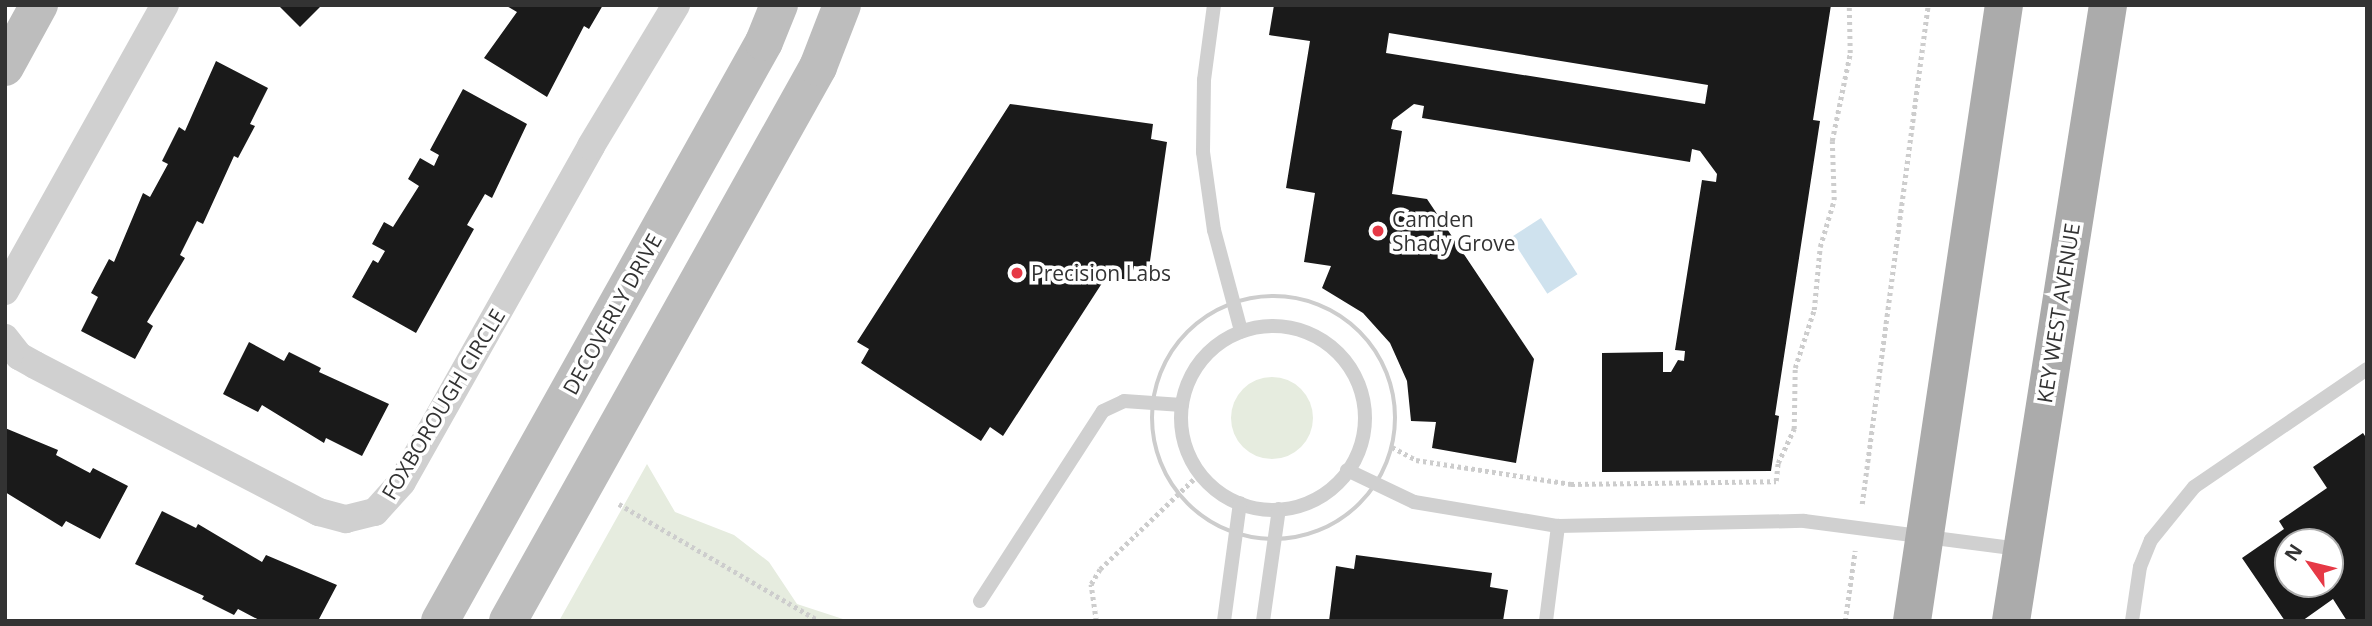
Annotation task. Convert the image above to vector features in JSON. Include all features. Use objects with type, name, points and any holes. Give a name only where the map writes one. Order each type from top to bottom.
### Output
[{"type":"main road","points":[[1912,621],[2004,5]]},
{"type":"main road","name":"KEY WEST AVENUE","points":[[2011,621],[2108,5]]},
{"type":"street","points":[[5,67],[38,5]]},
{"type":"street","points":[[5,291],[165,5]]},
{"type":"street","name":"FOXBOROUGH CIRCLE","points":[[5,338],[19,356],[35,365],[319,512],[346,519],[375,512],[402,482],[591,146],[676,5]]},
{"type":"street","name":"DECOVERLY DRIVE","points":[[440,621],[765,42],[779,5]]},
{"type":"street","points":[[509,621],[818,67],[842,5]]},
{"type":"lane","points":[[1214,5],[1204,80],[1203,152],[1214,230],[1241,331]]},
{"type":"lane","points":[[1270,325],[1290,327],[1310,334],[1343,358],[1360,390],[1365,411],[1357,455],[1326,492],[1279,509],[1240,503],[1199,474],[1182,436],[1182,405],[1192,373],[1209,351],[1241,331],[1270,325]]},
{"type":"lane","points":[[2132,621],[2140,567],[2151,540],[2194,487],[2367,369]]},
{"type":"lane","points":[[980,601],[1095,420],[1124,401],[1182,405]]},
{"type":"lane","points":[[1347,470],[1414,502],[1558,526],[1804,521],[2021,550]]},
{"type":"lane","points":[[1224,621],[1240,503]]},
{"type":"lane","points":[[1263,621],[1279,509]]},
{"type":"lane","points":[[1546,621],[1558,526]]},
{"type":"path","points":[[1392,447],[1416,460],[1572,484],[1776,481],[1778,463],[1794,429],[1795,368],[1814,310],[1820,247],[1834,200],[1832,141],[1850,53],[1849,5]]},
{"type":"path","points":[[1845,621],[1928,5]]},
{"type":"path","points":[[1269,295],[1296,296],[1345,317],[1365,335],[1392,383],[1396,411],[1392,447],[1376,485],[1353,511],[1330,527],[1304,537],[1274,540],[1235,534],[1197,514],[1178,493],[1154,445],[1152,402],[1163,366],[1177,342],[1195,323],[1234,303],[1269,295]]},
{"type":"path","points":[[1096,621],[1091,584],[1100,569],[1199,474]]},
{"type":"path","points":[[619,503],[819,621]]},
{"type":"shaded area","points":[[1272,377],[1288,380],[1301,389],[1310,402],[1313,418],[1310,434],[1301,447],[1288,456],[1272,459],[1256,456],[1243,447],[1234,434],[1231,418],[1234,402],[1243,389],[1256,380]]},
{"type":"shaded area","points":[[647,464],[675,512],[734,535],[769,562],[797,604],[849,621],[559,621]]},
{"type":"water","points":[[1541,218],[1577,274],[1547,294],[1511,238]]},
{"type":"building","points":[[278,5],[322,5],[300,27]]},
{"type":"building","points":[[505,5],[603,5],[589,29],[584,26],[547,97],[484,58],[517,12]]},
{"type":"building","name":"Camden Shady Grove","points":[[1274,5],[1831,5],[1813,120],[1820,121],[1775,415],[1779,416],[1771,471],[1602,472],[1602,353],[1663,352],[1663,372],[1671,372],[1678,360],[1684,361],[1685,351],[1675,350],[1702,180],[1716,182],[1717,174],[1700,151],[1692,149],[1690,162],[1422,118],[1424,106],[1414,104],[1393,120],[1391,129],[1402,131],[1392,194],[1427,199],[1534,359],[1516,463],[1432,448],[1436,422],[1411,421],[1407,381],[1390,343],[1363,313],[1322,288],[1331,266],[1304,262],[1315,193],[1286,188],[1310,41],[1269,35]],"holes":[[[1389,33],[1708,85],[1705,104],[1386,53]]]},
{"type":"building","points":[[216,61],[268,88],[250,124],[255,126],[238,158],[234,156],[203,224],[197,221],[180,255],[185,258],[147,322],[153,326],[135,359],[81,331],[98,297],[91,293],[109,259],[114,262],[143,193],[150,197],[168,164],[162,161],[179,127],[185,131]]},
{"type":"building","points":[[463,89],[527,124],[492,198],[485,194],[467,225],[474,229],[416,333],[352,297],[373,260],[378,263],[385,251],[372,244],[384,222],[393,227],[419,186],[408,179],[420,158],[434,166],[439,155],[430,150]]},
{"type":"building","name":"Precision Labs","points":[[1010,104],[1153,124],[1151,139],[1167,142],[1149,268],[1134,266],[1131,280],[1106,277],[1003,436],[990,427],[981,441],[861,363],[869,349],[857,342]]},
{"type":"building","points":[[249,342],[284,361],[289,352],[321,368],[319,372],[389,404],[362,456],[326,438],[324,443],[262,405],[258,412],[223,394]]},
{"type":"building","points":[[5,428],[58,450],[56,455],[90,473],[93,468],[128,486],[100,539],[66,521],[62,527],[5,492]]},
{"type":"building","points":[[2363,433],[2367,439],[2367,621],[2347,621],[2333,599],[2302,621],[2285,621],[2242,558],[2274,536],[2274,598],[2344,598],[2344,528],[2283,528],[2279,521],[2327,488],[2313,467]]},
{"type":"building","points":[[162,511],[196,528],[198,524],[262,562],[266,555],[337,585],[318,621],[261,621],[238,609],[234,615],[202,599],[204,596],[135,564]]},
{"type":"building","points":[[1356,555],[1492,573],[1490,587],[1508,590],[1503,621],[1329,621],[1336,566],[1354,569]]},
{"type":"place","name":"Camden Shady Grove","points":[[1378,231]]},
{"type":"place","name":"Precision Labs","points":[[1017,273]]}]
